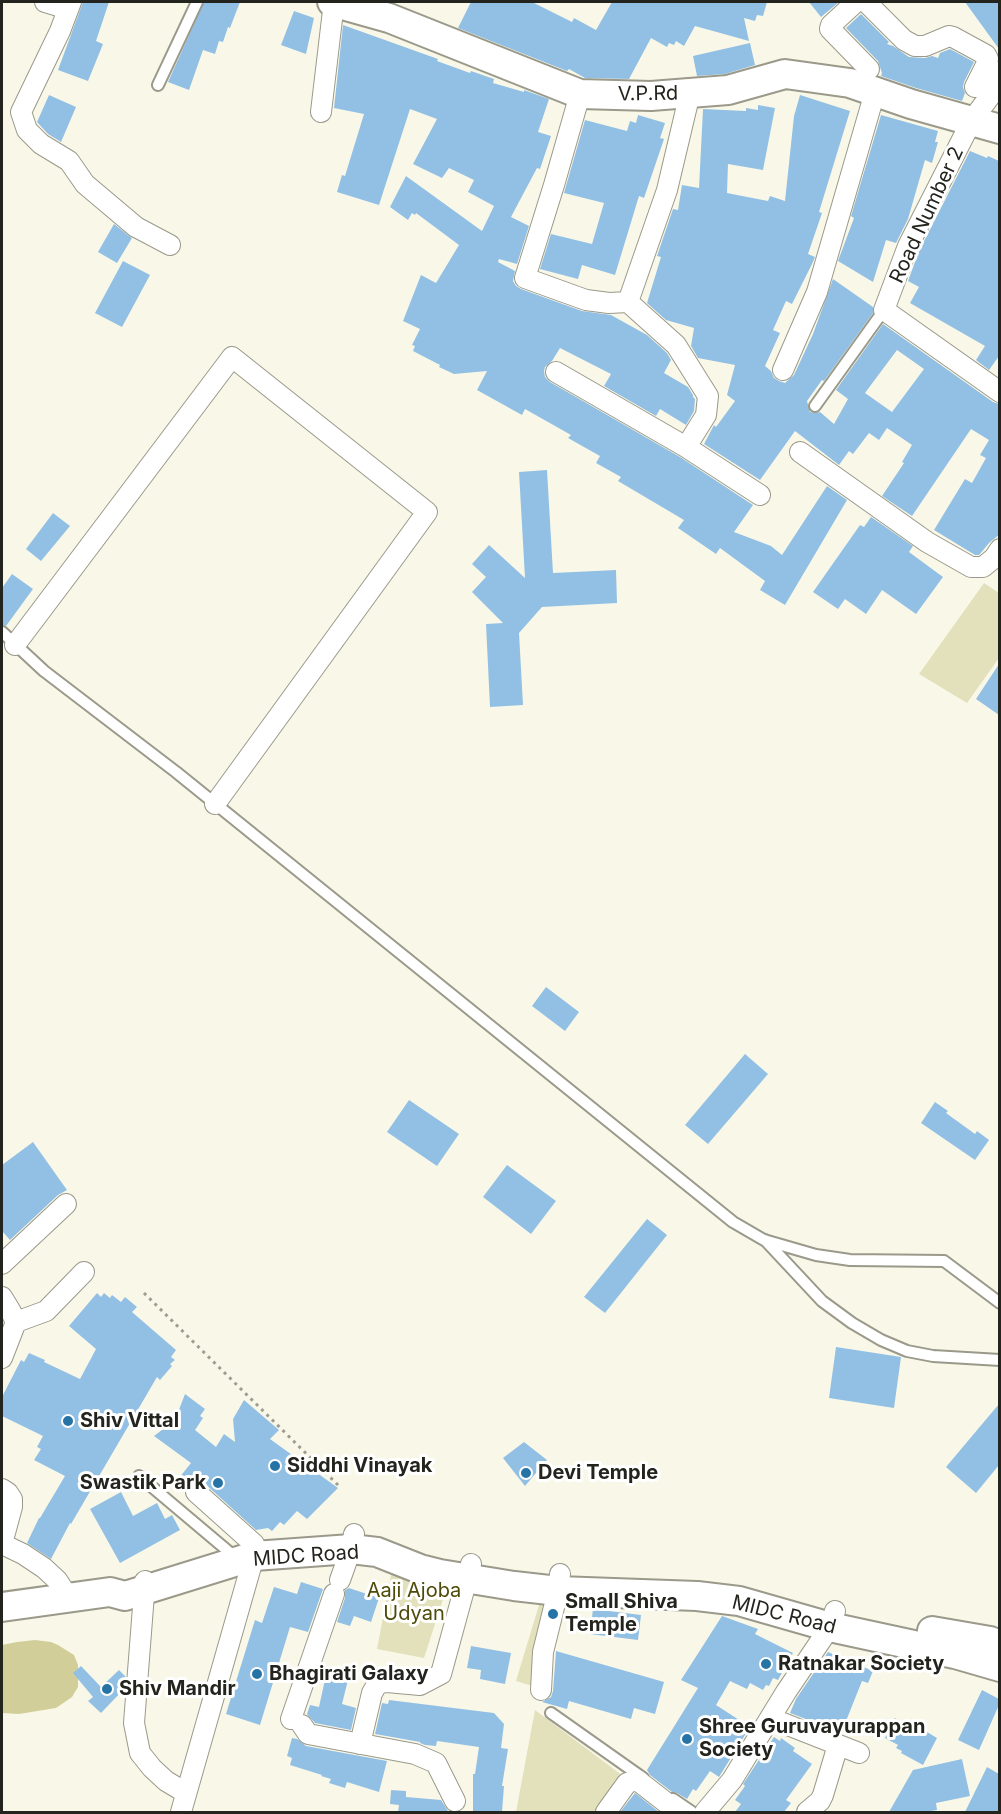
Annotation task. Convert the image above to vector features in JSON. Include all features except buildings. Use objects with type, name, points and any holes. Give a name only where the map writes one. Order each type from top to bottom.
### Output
[{"type":"street","points":[[45,2],[69,5],[60,31],[21,112],[27,130],[41,144],[69,161],[85,184],[136,227],[170,245]]},
{"type":"street","points":[[321,112],[333,2]]},
{"type":"street","name":"V.P.Rd","points":[[333,2],[389,18],[580,94],[651,96],[728,90],[785,74],[850,83],[871,77],[911,104],[999,129]]},
{"type":"street","points":[[783,370],[817,292],[871,77],[831,29],[831,25],[856,2]]},
{"type":"street","points":[[866,2],[904,40],[915,46],[925,46],[949,36],[986,55],[992,70],[975,87]]},
{"type":"street","points":[[972,120],[999,83]]},
{"type":"street","points":[[628,302],[668,190],[690,93]]},
{"type":"street","points":[[580,94],[525,278],[586,300],[609,303],[628,302],[676,345],[708,396],[705,415],[686,447]]},
{"type":"street","name":"Road Number 2","points":[[884,310],[908,246],[972,120]]},
{"type":"street","points":[[884,310],[999,392]]},
{"type":"street","points":[[8,638],[232,357],[418,504],[427,512],[215,804]]},
{"type":"street","points":[[556,372],[686,447],[760,495]]},
{"type":"street","points":[[800,452],[927,542],[971,567],[983,567],[994,558],[999,549]]},
{"type":"street","points":[[2,1264],[66,1204]]},
{"type":"street","points":[[16,1322],[46,1311],[84,1272]]},
{"type":"street","points":[[2,1298],[16,1322],[2,1358]]},
{"type":"street","points":[[2,1490],[12,1498],[2,1544],[44,1568],[57,1580],[68,1598]]},
{"type":"street","points":[[181,1812],[242,1554],[196,1492]]},
{"type":"street","points":[[352,1542],[296,1722],[308,1734],[415,1754],[436,1763],[455,1801]]},
{"type":"street","name":"MIDC Road","points":[[2,1607],[110,1592],[125,1596],[145,1583],[242,1554],[352,1542],[420,1569],[559,1582],[708,1590],[739,1601],[776,1604],[910,1636],[984,1648],[999,1667]]},
{"type":"street","points":[[360,1744],[372,1693],[378,1683],[420,1685],[441,1674],[469,1572]]},
{"type":"street","points":[[541,1690],[543,1652],[559,1582]]},
{"type":"street","points":[[145,1583],[134,1723],[140,1753],[166,1781],[186,1793]]},
{"type":"street","points":[[777,1721],[832,1619]]},
{"type":"street","points":[[705,1812],[792,1704]]},
{"type":"street","points":[[777,1721],[859,1753]]},
{"type":"street","points":[[807,1812],[820,1801],[823,1795],[838,1745]]},
{"type":"street","points":[[606,1812],[627,1783],[637,1780],[673,1808],[674,1812]]},
{"type":"lane","points":[[158,85],[197,2]]},
{"type":"lane","points":[[815,406],[884,310]]},
{"type":"lane","points":[[8,638],[44,671],[215,804],[733,1222],[764,1240],[816,1255],[850,1260],[944,1261],[999,1303]]},
{"type":"lane","points":[[764,1240],[822,1301],[880,1340],[907,1351],[933,1356],[999,1360]]},
{"type":"lane","points":[[139,1476],[242,1554]]},
{"type":"lane","points":[[551,1713],[692,1812]]},
{"type":"path","points":[[144,1293],[341,1488]]},
{"type":"green space","points":[[984,583],[999,593],[999,658],[967,703],[919,674]]},
{"type":"green space","name":"Aaji Ajoba Udyan","points":[[392,1570],[449,1581],[424,1658],[377,1649]]},
{"type":"green space","points":[[542,1595],[562,1598],[539,1688],[516,1681]]},
{"type":"green space","points":[[535,1710],[623,1776],[598,1812],[516,1812]]},
{"type":"shaded area","points":[[35,1640],[51,1642],[74,1655],[78,1665],[78,1687],[72,1697],[56,1708],[19,1714],[2,1713],[2,1645]]},
{"type":"place","name":"Shiv Vittal","points":[[68,1421]]},
{"type":"place","name":"Siddhi Vinayak","points":[[275,1466]]},
{"type":"place","name":"Devi Temple","points":[[526,1473]]},
{"type":"place","name":"Swastik Park","points":[[218,1483]]},
{"type":"place","name":"Small Shiva Temple","points":[[553,1614]]},
{"type":"place","name":"Ratnakar Society","points":[[766,1664]]},
{"type":"place","name":"Bhagirati Galaxy","points":[[257,1674]]},
{"type":"place","name":"Shiv Mandir","points":[[107,1689]]},
{"type":"place","name":"Shree Guruvayurappan Society","points":[[687,1739]]}]
